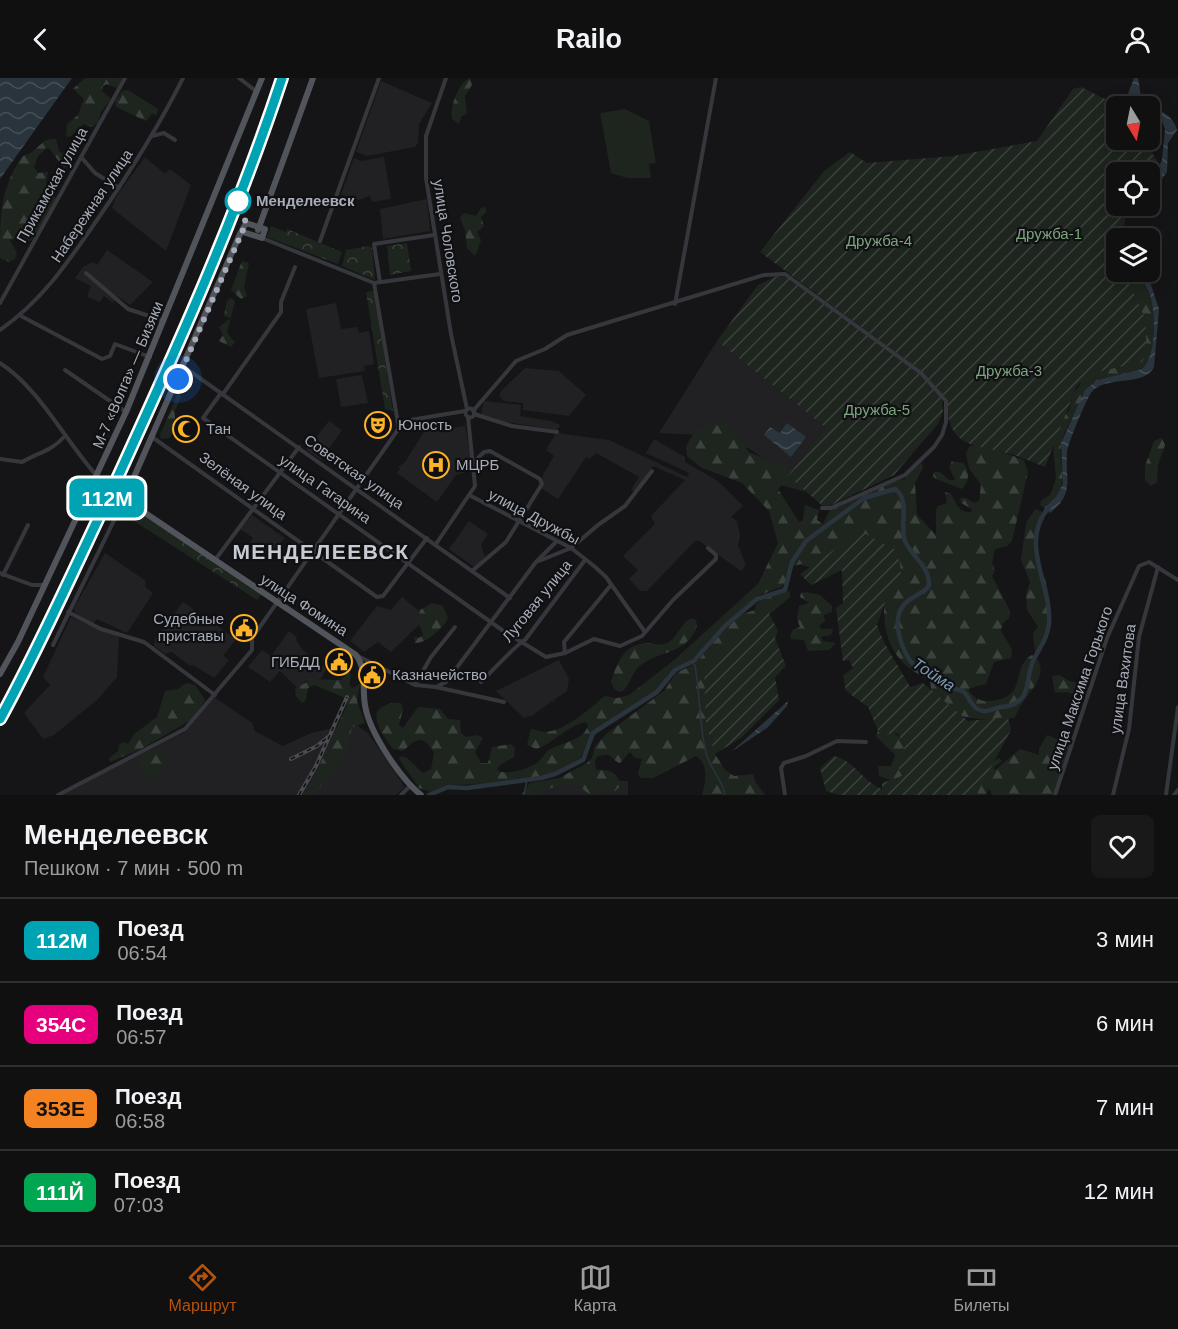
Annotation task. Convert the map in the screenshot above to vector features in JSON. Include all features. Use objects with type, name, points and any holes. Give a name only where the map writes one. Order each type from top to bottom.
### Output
[{"type":"main road","name":"М-7 «Волга» — Бизяки","points":[[0,674],[98,478],[150,357],[262,78]]},
{"type":"main road","points":[[243,232],[259,237],[259,227],[313,78]]},
{"type":"main road","points":[[122,498],[184,367],[246,223],[259,227]]},
{"type":"main road","name":"улица Фомина","points":[[98,478],[122,498],[214,561],[356,654]]},
{"type":"main road","points":[[356,654],[363,671],[364,702],[370,723],[410,786],[420,794]]},
{"type":"street","name":"Прикамская улица","points":[[0,303],[125,78]]},
{"type":"street","name":"Набережная улица","points":[[0,330],[21,316],[61,274],[119,188],[183,78]]},
{"type":"street","points":[[239,78],[256,92]]},
{"type":"street","points":[[320,241],[379,78]]},
{"type":"street","name":"улица Чоловского","points":[[446,78],[430,123],[425,148],[426,178],[440,274],[468,417]]},
{"type":"street","points":[[675,304],[716,78]]},
{"type":"street","points":[[150,136],[164,132],[175,140]]},
{"type":"street","points":[[81,157],[95,173],[119,188]]},
{"type":"street","points":[[380,282],[374,244],[434,235]]},
{"type":"street","points":[[259,237],[374,283],[440,274]]},
{"type":"street","points":[[222,393],[281,312],[281,302],[296,267]]},
{"type":"street","points":[[86,273],[128,309],[164,321]]},
{"type":"street","points":[[436,544],[471,496],[476,481],[468,417],[502,375],[520,359],[545,349],[567,335],[675,304],[764,275],[788,275],[921,373],[944,396],[946,416],[942,435],[934,447],[905,475],[831,508],[822,508]]},
{"type":"street","points":[[374,283],[399,429]]},
{"type":"street","points":[[21,316],[102,359],[110,356],[115,344],[150,357]]},
{"type":"street","points":[[0,363],[32,390],[64,437],[98,478]]},
{"type":"street","name":"Советская улица","points":[[184,367],[510,598]]},
{"type":"street","points":[[65,370],[126,412]]},
{"type":"street","name":"улица Гагарина","points":[[222,393],[203,418],[546,657],[566,653]]},
{"type":"street","points":[[58,795],[185,729],[252,650],[252,638],[404,421],[466,410],[512,426],[557,432]]},
{"type":"street","points":[[397,415],[404,421]]},
{"type":"street","points":[[0,459],[22,462],[34,454],[52,450],[64,437]]},
{"type":"street","name":"Зелёная улица","points":[[152,437],[379,598],[410,562]]},
{"type":"street","points":[[214,561],[299,447]]},
{"type":"street","points":[[472,571],[506,542],[541,488],[540,479],[489,451],[484,452],[474,462]]},
{"type":"street","points":[[536,562],[571,548],[625,506],[652,471]]},
{"type":"street","name":"улица Дружбы","points":[[471,496],[571,548],[600,571],[645,632]]},
{"type":"street","points":[[53,645],[122,498]]},
{"type":"street","points":[[28,525],[2,574],[32,585],[44,585]]},
{"type":"street","points":[[410,562],[427,538]]},
{"type":"street","points":[[436,687],[446,682],[536,562],[557,540]]},
{"type":"street","points":[[611,585],[564,642],[566,653],[594,639],[620,646],[645,632],[673,600],[716,559],[716,555],[708,548]]},
{"type":"street","name":"Луговая улица","points":[[481,682],[522,640],[585,560]]},
{"type":"street","name":"улица Максима Горького","points":[[1055,795],[1107,639],[1138,568],[1146,562],[1158,567]]},
{"type":"street","points":[[1158,567],[1178,580]]},
{"type":"street","name":"улица Вахитова","points":[[1113,795],[1129,729],[1139,637],[1158,567]]},
{"type":"street","points":[[68,612],[101,629],[144,642],[215,695]]},
{"type":"street","points":[[415,685],[431,657],[455,627]]},
{"type":"street","points":[[356,654],[415,685],[436,687],[504,702]]},
{"type":"street","points":[[363,671],[367,666],[376,666]]},
{"type":"street","points":[[1166,795],[1178,707]]},
{"type":"street","points":[[785,795],[781,768],[784,763],[806,756],[837,741],[866,742]]},
{"type":"street","points":[[401,795],[410,786]]},
{"type":"street","points":[[1174,795],[1178,790]]},
{"type":"shaded area","points":[[381,81],[432,103],[419,124],[418,143],[415,147],[367,156],[356,152]]},
{"type":"shaded area","points":[[145,157],[165,174],[170,169],[191,185],[166,251],[112,208],[116,197]]},
{"type":"shaded area","points":[[384,157],[391,199],[372,202],[370,196],[359,200],[341,195],[354,158],[362,161]]},
{"type":"shaded area","points":[[427,199],[430,231],[383,239],[380,209]]},
{"type":"shaded area","points":[[107,250],[153,282],[130,305],[117,296],[113,303],[104,296],[100,302],[87,297],[91,286],[75,278],[83,267],[93,262],[97,265]]},
{"type":"shaded area","points":[[336,303],[341,329],[357,327],[359,333],[369,331],[374,364],[364,366],[365,371],[319,378],[306,309]]},
{"type":"shaded area","points":[[717,341],[825,427],[788,476],[750,449],[718,436],[659,433]]},
{"type":"shaded area","points":[[525,368],[559,371],[586,395],[569,416],[523,410],[523,403],[504,401],[499,396],[501,391]]},
{"type":"shaded area","points":[[362,375],[368,403],[341,407],[336,379]]},
{"type":"shaded area","points":[[484,401],[521,405],[520,416],[551,421],[560,425],[557,430],[494,420],[481,415]]},
{"type":"shaded area","points":[[329,421],[342,430],[321,460],[306,450]]},
{"type":"shaded area","name":"МЦРБ","points":[[465,426],[473,470],[456,475],[437,502],[397,473],[400,469],[398,467],[405,462],[424,432]]},
{"type":"shaded area","points":[[556,433],[609,440],[687,477],[689,473],[646,453],[654,439],[685,457],[685,462],[718,481],[743,506],[731,517],[737,521],[740,536],[738,545],[746,565],[741,571],[699,541],[695,541],[647,591],[640,591],[629,579],[638,570],[623,556],[655,524],[651,516],[685,480],[653,466],[635,492],[631,490],[639,477],[596,453],[589,459],[586,457],[558,499],[541,488],[543,475],[554,456],[546,450]]},
{"type":"shaded area","points":[[252,515],[285,538],[270,557],[250,543],[253,538],[240,529]]},
{"type":"shaded area","points":[[469,521],[488,534],[481,544],[485,557],[474,567],[449,549]]},
{"type":"shaded area","points":[[105,553],[146,581],[145,587],[153,593],[127,633],[97,619],[93,624],[75,613],[74,608]]},
{"type":"shaded area","points":[[402,597],[427,617],[391,652],[378,642],[364,652],[350,641],[377,606],[391,610]]},
{"type":"shaded area","points":[[183,602],[236,639],[223,656],[229,660],[214,678],[193,665],[190,666],[172,652],[165,654],[154,646],[155,639]]},
{"type":"shaded area","points":[[71,617],[119,637],[117,677],[97,700],[54,735],[43,739],[24,713],[50,685],[43,677]]},
{"type":"shaded area","points":[[289,631],[297,637],[296,640],[302,649],[326,669],[321,679],[306,681],[299,690],[280,671],[270,682],[248,667],[262,650],[271,656]]},
{"type":"shaded area","points":[[559,660],[569,679],[567,691],[554,700],[555,703],[552,701],[533,715],[524,718],[496,691]]},
{"type":"shaded area","points":[[214,697],[252,723],[255,731],[283,746],[311,733],[354,723],[368,733],[405,787],[396,795],[60,795],[185,732]]},
{"type":"shaded area","points":[[567,779],[628,781],[628,795],[527,795]]},
{"type":"green space","points":[[85,78],[123,78],[117,88],[107,84],[103,86],[102,91],[111,99],[101,112],[98,123],[92,127],[83,124],[71,136],[66,137],[67,124],[78,115],[84,99],[73,89]]},
{"type":"green space","points":[[470,78],[472,85],[465,96],[467,113],[461,117],[459,124],[452,119],[454,102],[462,85]]},
{"type":"green space","points":[[1081,87],[1106,100],[1106,150],[1150,150],[1157,161],[1106,162],[1106,216],[1126,216],[1123,228],[1106,228],[1106,282],[1129,282],[1145,318],[1147,352],[1142,362],[1097,372],[1077,385],[1045,467],[1014,455],[964,441],[951,427],[946,398],[918,369],[760,252],[824,171],[850,152],[867,163],[953,156],[1037,141],[1073,89]]},
{"type":"green space","points":[[128,90],[158,109],[157,115],[152,114],[146,121],[116,107],[115,101],[122,91]]},
{"type":"green space","points":[[625,109],[649,121],[656,163],[649,164],[651,178],[627,178],[611,173],[600,113]]},
{"type":"green space","points":[[56,139],[59,151],[72,160],[71,166],[64,168],[48,147],[38,156],[34,167],[38,173],[48,172],[46,182],[56,199],[33,239],[29,241],[10,240],[17,253],[15,259],[9,262],[0,258],[1,217],[9,181],[22,157],[46,141]]},
{"type":"green space","points":[[485,207],[487,211],[481,217],[484,226],[477,232],[481,240],[476,255],[474,255],[467,248],[465,230],[460,218],[464,213],[476,216],[481,208]]},
{"type":"green space","points":[[271,226],[286,232],[287,229],[342,252],[338,264],[267,237]]},
{"type":"green space","points":[[407,243],[411,271],[390,275],[387,246]]},
{"type":"green space","points":[[368,246],[372,248],[375,280],[342,266],[346,250]]},
{"type":"green space","points":[[242,261],[249,263],[244,287],[247,296],[241,299],[231,290]]},
{"type":"green space","name":"Дружба-5","points":[[777,276],[791,278],[919,373],[942,399],[943,412],[938,424],[894,475],[825,508],[788,476],[825,427],[717,341],[758,285]]},
{"type":"green space","points":[[1117,282],[1142,282],[1149,292],[1154,320],[1153,343],[1148,362],[1143,368],[1127,375],[1098,380],[1088,394],[1071,421],[1061,445],[1062,487],[1053,502],[1044,508],[1040,505],[1041,501],[1051,494],[1056,478],[1053,443],[1063,418],[1069,410],[1073,394],[1084,379]]},
{"type":"green space","points":[[374,291],[393,411],[385,409],[366,292]]},
{"type":"green space","points":[[231,298],[235,301],[231,318],[224,316],[227,301]]},
{"type":"green space","points":[[231,318],[227,333],[235,342],[231,347],[219,341],[223,335],[219,327]]},
{"type":"green space","points":[[177,395],[181,396],[175,411],[175,430],[169,438],[161,439],[160,435]]},
{"type":"green space","points":[[721,423],[727,424],[749,452],[790,470],[802,471],[808,490],[802,491],[782,485],[778,489],[799,522],[803,520],[805,505],[819,510],[817,520],[823,524],[830,510],[878,485],[904,479],[922,462],[923,468],[915,483],[917,515],[936,535],[936,510],[938,506],[947,503],[945,492],[951,494],[963,511],[971,512],[972,509],[961,503],[960,498],[966,498],[974,503],[979,501],[981,485],[969,468],[966,453],[970,446],[979,444],[1024,460],[1028,472],[1012,541],[1007,546],[995,549],[992,563],[995,571],[992,576],[1010,611],[1009,618],[1003,623],[1001,630],[1012,654],[1011,658],[994,662],[986,684],[970,688],[969,691],[978,699],[987,701],[1002,699],[1015,688],[1025,660],[1032,655],[1038,661],[1040,674],[1014,718],[970,718],[949,711],[934,698],[930,680],[901,661],[892,648],[884,620],[889,569],[810,568],[801,564],[793,566],[787,581],[781,587],[757,596],[695,659],[669,673],[657,692],[601,729],[586,745],[580,760],[556,772],[514,783],[450,785],[431,792],[419,788],[399,759],[401,756],[407,758],[423,773],[431,769],[434,753],[430,746],[422,740],[415,741],[403,751],[393,749],[382,734],[377,722],[376,716],[382,707],[391,703],[401,703],[403,709],[399,725],[403,728],[418,707],[440,709],[448,719],[460,720],[461,733],[466,737],[478,735],[483,738],[475,752],[481,763],[488,763],[492,747],[511,744],[515,748],[514,757],[500,765],[497,770],[511,772],[522,769],[537,763],[550,749],[578,738],[588,725],[586,722],[579,724],[536,749],[527,745],[531,729],[543,732],[553,731],[577,718],[605,696],[617,698],[629,695],[673,661],[758,584],[778,543],[769,511],[742,483],[702,468],[687,456],[686,446],[696,430]]},
{"type":"green space","points":[[1162,438],[1165,445],[1158,465],[1157,482],[1151,486],[1145,480],[1145,466],[1154,441]]},
{"type":"green space","points":[[952,461],[963,463],[967,469],[968,479],[962,489],[933,476],[934,472],[940,472],[949,480],[955,480],[949,467]]},
{"type":"green space","points":[[126,504],[262,594],[257,600],[120,512]]},
{"type":"green space","points":[[1035,509],[1043,512],[1037,532],[1036,547],[1047,588],[1051,619],[1047,639],[1035,653],[1033,633],[1038,627],[1027,610],[1026,594],[1030,582],[1021,560],[1026,523]]},
{"type":"green space","points":[[860,531],[894,549],[900,563],[901,582],[887,597],[877,625],[910,687],[923,683],[968,721],[1008,717],[1011,730],[976,795],[839,795],[826,791],[820,768],[834,756],[847,762],[875,786],[882,789],[882,783],[902,776],[897,763],[907,755],[898,733],[880,735],[868,707],[846,691],[843,676],[853,668],[849,660],[843,661],[836,608],[843,603],[842,570],[811,585],[800,574]]},
{"type":"green space","points":[[790,591],[790,597],[774,611],[746,628],[715,754],[725,770],[734,776],[753,774],[756,783],[765,795],[702,795],[705,768],[696,756],[653,778],[641,778],[638,774],[642,759],[635,758],[630,752],[620,763],[609,755],[597,757],[595,761],[596,770],[609,771],[617,777],[621,785],[615,791],[605,789],[590,794],[578,785],[570,783],[536,795],[521,795],[530,783],[559,778],[587,763],[592,758],[595,746],[606,734],[664,691],[676,673],[695,664],[726,628],[743,614],[755,610],[756,604],[767,596]]},
{"type":"green space","points":[[801,593],[820,595],[832,606],[832,612],[824,615],[825,621],[819,626],[822,629],[833,629],[831,635],[821,637],[823,641],[836,643],[829,650],[808,651],[804,640],[790,639],[792,630],[800,627],[797,619],[799,606],[809,603],[800,597]]},
{"type":"green space","points":[[432,603],[443,606],[448,618],[434,635],[415,643],[414,637],[419,638],[423,635],[418,621],[420,610]]},
{"type":"green space","points":[[768,611],[778,631],[775,638],[786,666],[775,677],[779,700],[741,738],[715,754],[706,723],[704,669],[735,635]]},
{"type":"green space","points":[[691,618],[696,620],[697,626],[687,642],[648,660],[635,671],[622,692],[615,690],[611,682],[626,651],[638,644],[660,645],[669,642]]},
{"type":"green space","points":[[349,672],[351,675],[349,685],[353,688],[360,684],[357,701],[365,723],[352,727],[344,759],[313,795],[306,795],[347,705],[343,697],[314,685],[308,688],[306,700],[302,703],[296,696],[295,689],[312,679],[341,680]]},
{"type":"green space","points":[[1060,675],[1069,681],[1085,684],[1088,688],[1086,695],[1081,697],[1067,692],[1055,693],[1052,676]]},
{"type":"green space","points":[[186,683],[195,685],[205,700],[193,719],[141,749],[110,762],[109,758],[118,751],[119,745],[123,742],[128,744],[134,734],[157,717],[165,691],[178,689]]},
{"type":"green space","points":[[878,730],[893,733],[899,737],[908,746],[919,765],[894,781],[879,776],[878,766],[891,766],[895,755],[876,736]]},
{"type":"green space","points":[[1047,735],[1069,744],[1054,795],[992,795],[989,788],[986,795],[976,795],[988,769],[995,761],[999,758],[1002,761],[993,768],[995,770],[1020,749],[1039,755],[1039,749]]},
{"type":"green space","points":[[152,751],[162,754],[165,764],[162,774],[152,777],[142,774],[139,764],[142,754]]},
{"type":"water","points":[[0,78],[72,78],[0,179]]},
{"type":"water","points":[[1134,78],[1138,78],[1141,96],[1129,96]]},
{"type":"water","points":[[1160,111],[1172,119],[1177,130],[1168,143],[1167,172],[1160,182],[1165,129],[1160,118]]},
{"type":"water","points":[[1143,282],[1149,282],[1151,285],[1159,309],[1154,367],[1142,377],[1105,384],[1097,387],[1091,393],[1068,448],[1066,492],[1058,506],[1050,513],[1044,508],[1056,497],[1063,484],[1061,443],[1085,390],[1098,380],[1142,369],[1147,363],[1154,332],[1153,310],[1148,289]]},
{"type":"water","points":[[787,423],[806,437],[791,457],[764,435],[770,427],[780,433]]},
{"type":"water","points":[[788,701],[787,706],[767,728],[731,752]]},
{"type":"waterway","name":"Тойма","points":[[429,795],[448,787],[467,788],[541,778],[555,774],[583,760],[593,733],[657,692],[675,670],[694,661],[725,626],[757,599],[785,590],[792,562],[806,541],[864,498],[895,489],[900,494],[904,506],[905,541],[926,571],[929,584],[927,589],[907,602],[901,609],[898,620],[899,634],[906,654],[926,675],[964,692],[979,710],[988,711],[1018,702],[1026,691],[1030,669],[1045,639],[1049,624],[1049,609],[1036,549],[1036,535],[1040,521],[1049,507]]},
{"type":"waterway","points":[[692,663],[695,665],[706,753],[722,784],[725,795]]},
{"type":"waterway","points":[[524,795],[527,780]]},
{"type":"railway","points":[[0,719],[29,664],[134,443],[180,340],[224,237],[282,78]]},
{"type":"railway","points":[[299,795],[316,766],[347,697]]},
{"type":"railway","points":[[291,759],[317,746],[328,737]]},
{"type":"train","name":"112М","points":[[0,719],[42,637],[169,369],[221,248],[282,78]]},
{"type":"place","name":"Менделеевск","points":[[238,201]]},
{"type":"place","name":"Юность","points":[[378,425]]},
{"type":"place","name":"Тан","points":[[186,429]]},
{"type":"place","name":"МЦРБ","points":[[436,465]]},
{"type":"place","name":"Судебные приставы","points":[[244,628]]},
{"type":"place","name":"ГИБДД","points":[[339,662]]},
{"type":"place","name":"Казначейство","points":[[372,675]]},
{"type":"district","name":"МЕНДЕЛЕЕВСК","points":[[321,552]]},
{"type":"route","points":[[178,379],[240,234],[243,232],[246,223],[238,201]]},
{"type":"park label","name":"Дружба-1","points":[[1049,234]]},
{"type":"park label","name":"Дружба-4","points":[[879,241]]},
{"type":"park label","name":"Дружба-3","points":[[1009,371]]}]
